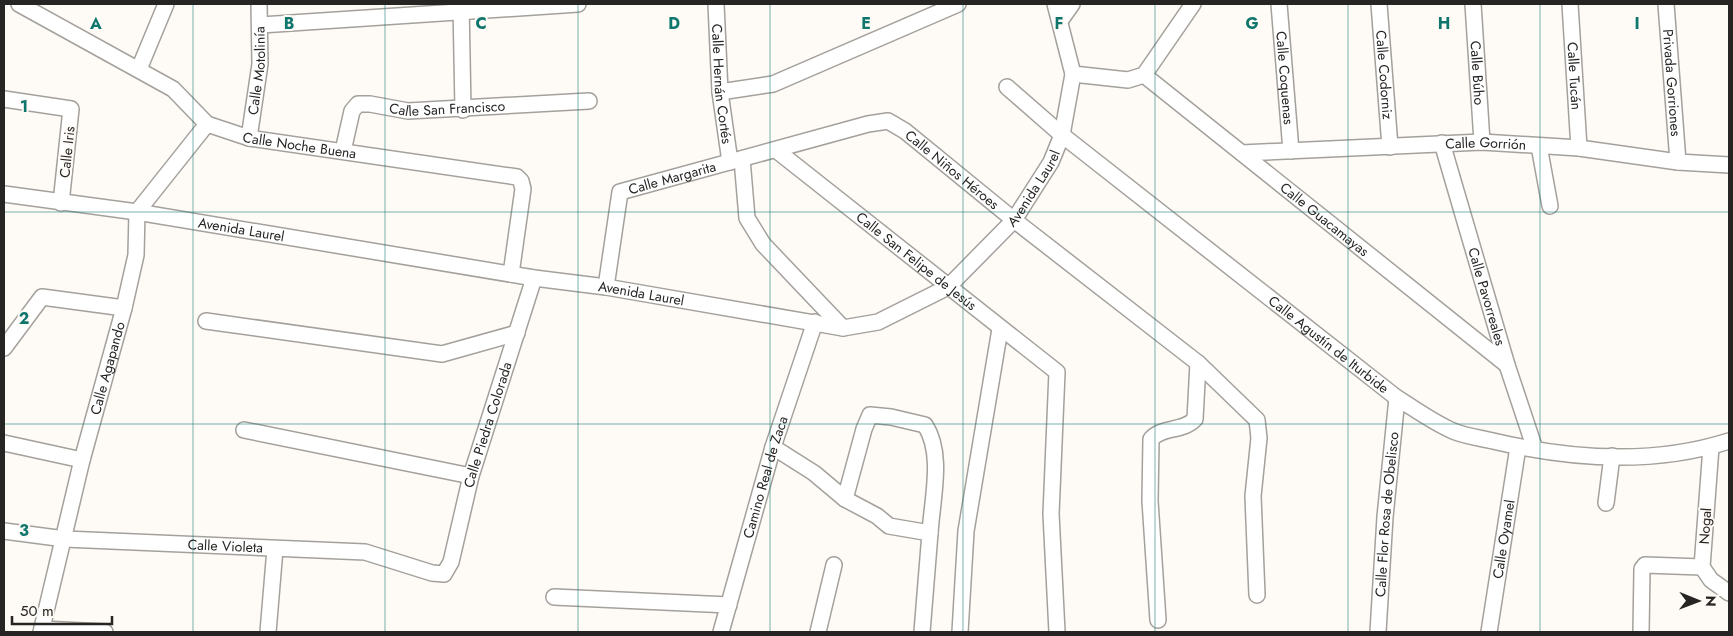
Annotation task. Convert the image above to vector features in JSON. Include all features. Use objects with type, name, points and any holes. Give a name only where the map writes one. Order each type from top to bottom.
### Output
[{"type":"street","name":"Calle Noche Buena","points":[[19,4],[173,89],[207,124],[249,138],[517,177],[521,181],[523,189],[511,274]]},
{"type":"street","points":[[139,69],[166,4]]},
{"type":"street","name":"Calle Motolinía","points":[[249,138],[260,64],[260,4]]},
{"type":"street","points":[[261,25],[461,8],[578,4]]},
{"type":"street","name":"Calle Hernán Cortés","points":[[716,4],[720,92],[747,218],[763,244],[843,328]]},
{"type":"street","points":[[720,92],[773,84],[958,4]]},
{"type":"street","name":"Avenida Laurel","points":[[4,194],[137,212],[534,278],[606,287],[843,328],[878,322],[948,287],[1014,220],[1051,162],[1062,135],[1073,74],[1055,4]]},
{"type":"street","points":[[1060,21],[1072,4]]},
{"type":"street","points":[[1073,74],[1128,80],[1144,75],[1193,4]]},
{"type":"street","name":"Calle Coquenas","points":[[1279,4],[1291,151]]},
{"type":"street","name":"Calle Codorniz","points":[[1378,4],[1390,147]]},
{"type":"street","name":"Calle Búho","points":[[1473,4],[1482,142]]},
{"type":"street","name":"Calle Tucán","points":[[1570,4],[1579,148]]},
{"type":"street","name":"Privada Gorriones","points":[[1666,4],[1678,162]]},
{"type":"street","points":[[461,8],[463,110]]},
{"type":"street","name":"Calle Guacamayas","points":[[1144,75],[1507,364]]},
{"type":"street","name":"Calle Agustín de Iturbide","points":[[1007,87],[1062,135],[1398,398],[1453,431],[1518,447],[1570,456],[1650,456],[1711,447],[1729,441]]},
{"type":"street","name":"Calle Iris","points":[[4,99],[71,109],[61,203]]},
{"type":"street","name":"Calle San Francisco","points":[[343,152],[352,111],[358,104],[370,104],[408,111],[463,110],[589,101]]},
{"type":"street","name":"Calle Niños Héroes","points":[[736,161],[868,124],[888,121],[905,131],[1014,220],[1198,363],[1256,420],[1259,438],[1252,496],[1257,595]]},
{"type":"street","points":[[137,212],[207,124]]},
{"type":"street","name":"Calle Gorrión","points":[[1242,153],[1482,142],[1579,148],[1678,162],[1729,165]]},
{"type":"street","name":"Calle Pavorreales","points":[[1442,143],[1507,364],[1535,449]]},
{"type":"street","points":[[1539,146],[1550,206]]},
{"type":"street","name":"Calle San Felipe de Jesús","points":[[776,150],[1000,329],[1058,372],[1051,514],[1056,632]]},
{"type":"street","name":"Calle Margarita","points":[[606,287],[620,192],[736,161]]},
{"type":"street","name":"Calle Agapando","points":[[42,631],[82,460],[124,308],[136,255],[137,212]]},
{"type":"street","name":"Calle Piedra Colorada","points":[[444,574],[451,562],[471,476],[534,278]]},
{"type":"street","points":[[4,348],[42,296],[124,308]]},
{"type":"street","points":[[206,321],[442,354],[517,333]]},
{"type":"street","name":"Camino Real de Zaca","points":[[725,631],[729,605],[773,447],[815,322]]},
{"type":"street","points":[[960,632],[966,531],[1000,329]]},
{"type":"street","points":[[1158,620],[1150,501],[1151,439],[1156,433],[1189,425],[1195,419],[1198,363]]},
{"type":"street","name":"Calle Flor Rosa de Obelisco","points":[[1378,632],[1385,517],[1398,398]]},
{"type":"street","points":[[845,499],[864,429],[870,415],[891,416],[926,425],[933,437],[936,458],[922,632]]},
{"type":"street","points":[[244,430],[471,476]]},
{"type":"street","points":[[4,443],[82,460]]},
{"type":"street","points":[[773,447],[814,472],[845,499],[877,516],[889,526],[930,533]]},
{"type":"street","name":"Calle Oyamel","points":[[1489,632],[1518,447]]},
{"type":"street","name":"Nogal","points":[[1702,567],[1711,447]]},
{"type":"street","points":[[1606,503],[1612,456]]},
{"type":"street","name":"Calle Violeta","points":[[4,532],[65,539],[365,552],[432,573],[444,574]]},
{"type":"street","points":[[268,632],[275,549]]},
{"type":"street","points":[[818,632],[834,565]]},
{"type":"street","points":[[1641,632],[1642,569],[1645,565],[1702,567],[1711,580],[1729,592]]},
{"type":"street","points":[[554,597],[729,605]]},
{"type":"street","points":[[42,631],[105,632]]}]
